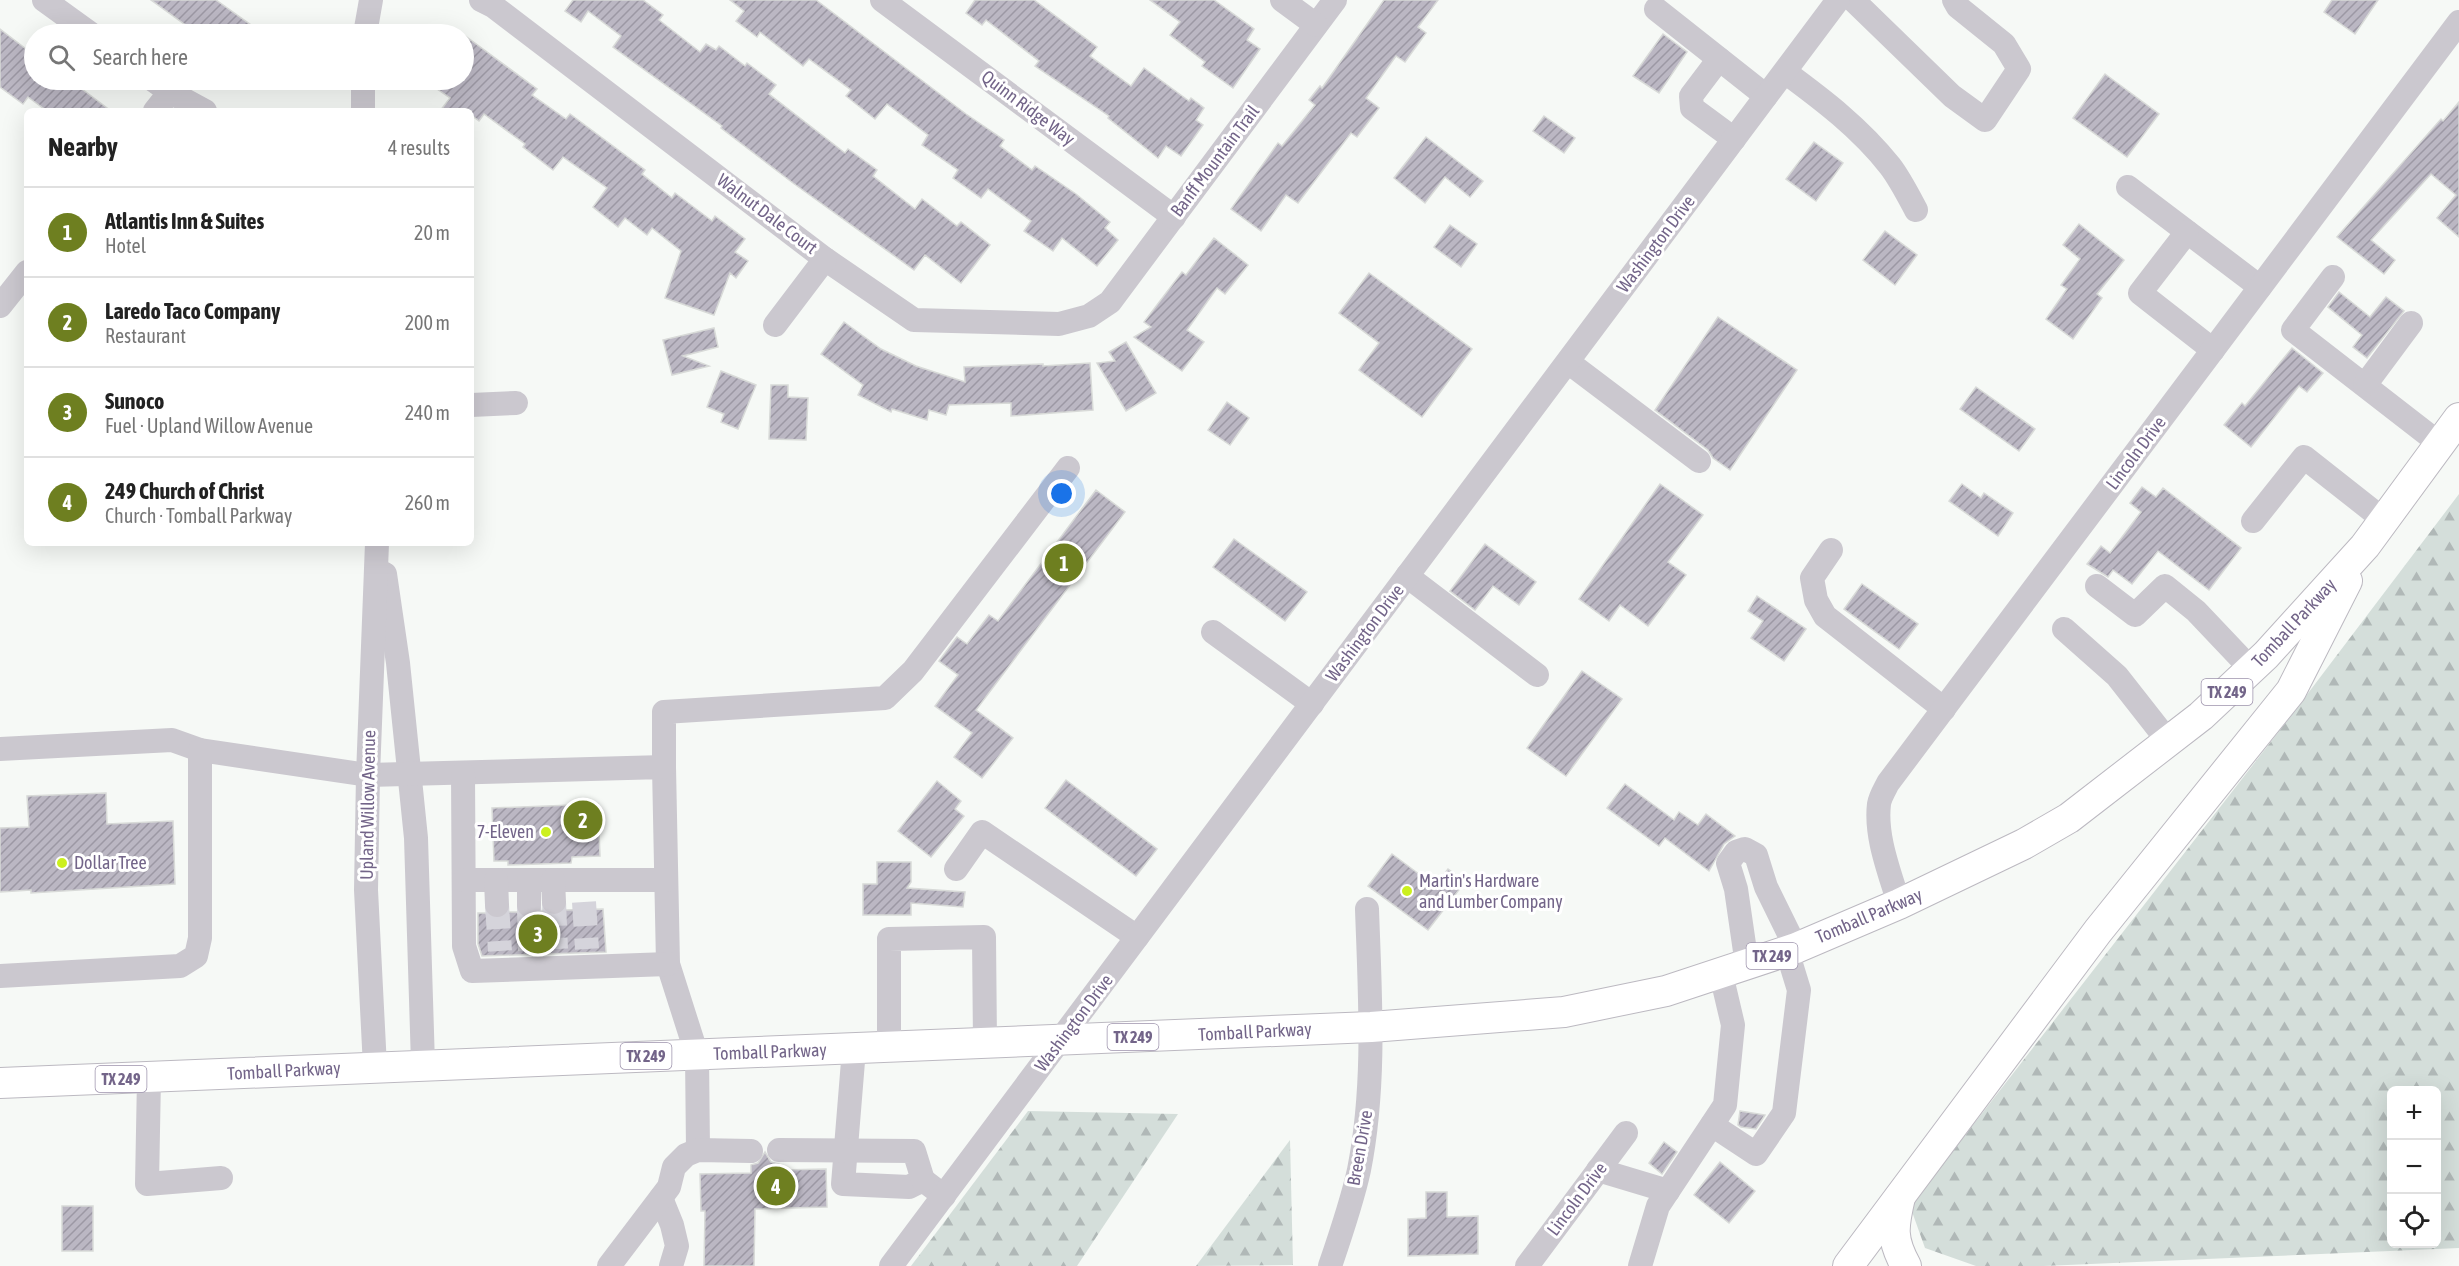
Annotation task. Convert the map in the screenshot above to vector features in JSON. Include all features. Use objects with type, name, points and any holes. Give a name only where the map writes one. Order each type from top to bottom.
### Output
[{"type":"main road","name":"TX 249","points":[[2365,546],[2459,418]]},
{"type":"main road","name":"Tomball Parkway","points":[[0,1083],[1371,1027],[1564,1012],[1666,991],[1791,949],[1899,904],[2024,844],[2069,818],[2201,716],[2251,669],[2365,546]]},
{"type":"main road","points":[[1848,1266],[2098,931],[2291,691],[2365,546]]},
{"type":"main road","points":[[1901,1194],[1893,1227],[1896,1249],[1906,1266]]},
{"type":"street","points":[[44,0],[77,24]]},
{"type":"street","points":[[367,24],[371,0]]},
{"type":"street","name":"Walnut Dale Court","points":[[481,0],[493,6],[825,259],[914,320],[1059,324],[1089,316]]},
{"type":"street","name":"Quinn Ridge Way","points":[[882,0],[1174,217]]},
{"type":"street","points":[[1282,0],[1316,25]]},
{"type":"street","name":"Banff Mountain Trail","points":[[1089,316],[1110,302],[1335,0]]},
{"type":"street","name":"Washington Drive","points":[[891,1266],[1838,0]]},
{"type":"street","points":[[1853,0],[1952,96],[1985,120],[2019,69],[2004,44],[1958,7],[1954,0]]},
{"type":"street","points":[[1656,9],[1767,96]]},
{"type":"street","name":"Lincoln Drive","points":[[1899,904],[1881,839],[1880,802],[1888,783],[2459,22]]},
{"type":"street","points":[[1719,59],[1691,96],[1692,108],[1734,139]]},
{"type":"street","points":[[1785,72],[1831,106],[1863,135],[1891,167],[1916,210]]},
{"type":"street","points":[[156,108],[160,90]]},
{"type":"street","points":[[168,90],[201,108]]},
{"type":"street","points":[[363,90],[363,108]]},
{"type":"street","points":[[2127,187],[2260,286]]},
{"type":"street","points":[[2187,232],[2140,293],[2213,350]]},
{"type":"street","points":[[775,325],[825,259]]},
{"type":"street","points":[[0,306],[24,276]]},
{"type":"street","points":[[2333,277],[2293,330],[2440,444]]},
{"type":"street","points":[[2365,385],[2411,323]]},
{"type":"street","points":[[1568,362],[1699,461]]},
{"type":"street","points":[[474,405],[516,403]]},
{"type":"street","points":[[2253,521],[2304,457],[2384,520]]},
{"type":"street","points":[[698,1150],[697,1055],[668,964],[664,712],[885,698],[913,671],[1068,468]]},
{"type":"street","name":"Upland Willow Avenue","points":[[379,546],[398,663],[416,838],[423,1064]]},
{"type":"street","name":"Upland Willow Avenue","points":[[375,1067],[366,890],[368,775],[379,546]]},
{"type":"street","points":[[1831,550],[1812,578],[1816,600],[1825,616],[1944,709]]},
{"type":"street","points":[[1407,576],[1538,675]]},
{"type":"street","points":[[2097,586],[2135,615],[2165,586],[2196,611],[2251,669]]},
{"type":"street","points":[[2064,629],[2117,676],[2168,741]]},
{"type":"street","points":[[1213,632],[1312,704]]},
{"type":"street","points":[[0,749],[172,740],[200,750],[368,775],[664,767]]},
{"type":"street","points":[[0,976],[180,966],[196,956],[201,922],[200,750]]},
{"type":"street","points":[[463,774],[465,946],[472,971],[500,961],[588,958],[668,964]]},
{"type":"street","points":[[956,870],[982,832],[1137,937]]},
{"type":"street","points":[[1640,1266],[1658,1206],[1725,1105],[1733,1025],[1736,889],[1728,863],[1736,852],[1745,849],[1756,855],[1791,949],[1800,990],[1784,1113],[1756,1154],[1712,1125]]},
{"type":"street","points":[[464,880],[529,880],[554,891],[584,891],[666,880]]},
{"type":"street","points":[[496,880],[497,905]]},
{"type":"street","points":[[529,880],[529,905]]},
{"type":"street","name":"Breen Drive","points":[[1330,1266],[1345,1224],[1359,1169],[1367,1116],[1372,1052],[1367,909]]},
{"type":"street","points":[[889,1047],[889,939],[984,937],[985,1043]]},
{"type":"street","points":[[854,1049],[843,1184],[909,1187],[923,1180]]},
{"type":"street","points":[[149,1078],[147,1184],[221,1178]]},
{"type":"street","name":"Lincoln Drive","points":[[1527,1266],[1626,1133]]},
{"type":"street","points":[[609,1266],[669,1187],[674,1167],[686,1155],[698,1150],[751,1151]]},
{"type":"street","points":[[779,1150],[914,1151],[923,1180],[944,1196]]},
{"type":"street","points":[[1598,1170],[1668,1191]]},
{"type":"street","points":[[660,1198],[672,1226],[677,1246],[671,1266]]},
{"type":"green space","points":[[2459,494],[2459,1248],[2044,1266],[1976,1266],[1925,1248],[1910,1206],[2287,721]]},
{"type":"green space","points":[[1028,1111],[1178,1114],[1077,1266],[911,1266]]},
{"type":"green space","points":[[1290,1140],[1293,1265],[1196,1266]]},
{"type":"building","points":[[151,0],[216,0],[250,24],[184,24]]},
{"type":"building","points":[[573,0],[643,0],[663,15],[659,20],[700,52],[706,44],[716,50],[719,46],[745,66],[747,63],[776,85],[769,94],[845,153],[848,149],[877,170],[873,176],[915,209],[922,199],[957,226],[961,222],[990,245],[961,283],[925,255],[914,270],[793,183],[721,128],[722,126],[613,47],[621,36],[588,11],[581,22],[565,11]]},
{"type":"building","points":[[730,0],[816,0],[966,114],[1004,140],[1000,146],[1032,170],[1035,166],[1076,194],[1110,222],[1105,228],[1118,240],[1097,266],[1062,238],[1053,251],[1024,231],[1031,221],[988,189],[981,198],[953,178],[958,170],[922,145],[928,135],[887,104],[875,119],[846,96],[851,90],[809,59],[803,66],[760,32],[757,37],[736,21],[744,11]]},
{"type":"building","points":[[975,0],[1034,0],[1097,47],[1090,56],[1131,86],[1144,68],[1189,101],[1191,98],[1204,108],[1196,120],[1203,125],[1181,156],[1166,146],[1158,158],[1108,118],[1109,116],[1035,66],[1039,61],[986,20],[982,25],[966,13]]},
{"type":"building","points":[[1150,0],[1214,0],[1254,29],[1247,40],[1260,49],[1233,88],[1202,66],[1205,62],[1170,35],[1180,22]]},
{"type":"building","points":[[1384,0],[1438,0],[1418,27],[1426,33],[1405,62],[1396,56],[1366,98],[1379,108],[1357,137],[1351,133],[1298,203],[1286,195],[1261,231],[1231,209],[1278,143],[1282,146],[1315,105],[1309,100],[1320,86],[1322,88]]},
{"type":"building","points":[[2332,0],[2378,0],[2355,34],[2324,12]]},
{"type":"building","points":[[0,29],[24,47],[24,90],[83,90],[107,108],[43,108],[28,97],[23,104],[0,87]]},
{"type":"building","points":[[1663,34],[1687,52],[1659,93],[1633,76]]},
{"type":"building","points":[[474,42],[537,89],[532,95],[566,119],[570,114],[645,170],[642,174],[672,198],[675,193],[712,221],[715,216],[745,239],[735,252],[748,261],[736,278],[730,273],[714,315],[665,298],[681,251],[652,228],[647,235],[625,218],[618,227],[593,207],[607,188],[563,157],[553,170],[523,147],[525,144],[484,114],[479,121],[474,117],[474,108],[442,108],[450,98],[438,90],[474,90]]},
{"type":"building","points":[[2105,74],[2159,114],[2127,157],[2073,118]]},
{"type":"building","points":[[2459,102],[2459,237],[2437,218],[2456,195],[2431,174],[2371,240],[2395,260],[2384,274],[2337,237],[2441,119],[2443,121]]},
{"type":"building","points":[[1544,116],[1575,138],[1564,153],[1533,131]]},
{"type":"building","points":[[1426,137],[1483,181],[1470,197],[1445,177],[1425,203],[1394,178]]},
{"type":"building","points":[[1814,142],[1843,163],[1816,201],[1786,179]]},
{"type":"building","points":[[2079,224],[2124,260],[2097,294],[2102,298],[2073,339],[2046,319],[2067,289],[2061,285],[2080,259],[2063,245]]},
{"type":"building","points":[[1450,225],[1477,244],[1461,267],[1434,247]]},
{"type":"building","points":[[1885,231],[1917,255],[1895,285],[1863,260]]},
{"type":"building","points":[[1214,238],[1248,265],[1225,294],[1217,288],[1187,330],[1204,342],[1182,371],[1134,337],[1151,327],[1144,322],[1182,272],[1186,275]]},
{"type":"building","points":[[1369,273],[1472,349],[1422,417],[1359,370],[1379,343],[1339,313]]},
{"type":"building","points":[[2339,292],[2370,317],[2386,297],[2404,311],[2367,358],[2353,347],[2362,335],[2328,307]]},
{"type":"building","points":[[1718,317],[1797,370],[1730,470],[1713,458],[1708,450],[1655,410]]},
{"type":"building","points":[[844,322],[881,349],[916,366],[965,382],[964,367],[1090,363],[1093,410],[1011,416],[1011,403],[949,405],[946,415],[929,410],[927,420],[892,409],[891,412],[858,395],[863,385],[821,354]]},
{"type":"building","points":[[714,328],[718,347],[683,356],[709,366],[672,375],[663,340]]},
{"type":"building","points":[[1126,342],[1156,393],[1126,411],[1097,363],[1115,361],[1109,352]]},
{"type":"building","points":[[2292,348],[2323,373],[2307,392],[2299,386],[2251,447],[2224,425],[2242,403],[2245,406]]},
{"type":"building","points":[[721,371],[756,385],[738,429],[721,422],[724,414],[707,407]]},
{"type":"building","points":[[771,385],[788,385],[788,397],[808,398],[806,440],[769,439]]},
{"type":"building","points":[[1976,387],[2035,429],[2019,451],[1960,409]]},
{"type":"building","points":[[1227,402],[1249,418],[1230,445],[1208,430]]},
{"type":"building","points":[[1660,484],[1703,515],[1668,562],[1686,575],[1648,626],[1620,605],[1609,621],[1579,599]]},
{"type":"building","points":[[1962,484],[1981,498],[1984,493],[2013,513],[1998,536],[1949,501]]},
{"type":"building","points":[[2142,487],[2156,497],[2163,488],[2241,548],[2209,590],[2158,551],[2132,584],[2113,570],[2108,577],[2087,564],[2101,546],[2110,553],[2141,512],[2130,503]]},
{"type":"building","points":[[1096,490],[1125,512],[976,710],[1013,738],[982,778],[954,757],[972,733],[935,706],[958,675],[939,661],[957,637],[967,644],[989,615],[998,621]]},
{"type":"building","points":[[1234,539],[1307,592],[1285,621],[1213,567]]},
{"type":"building","points":[[1485,544],[1536,582],[1519,605],[1493,586],[1475,610],[1450,591]]},
{"type":"building","points":[[1862,584],[1918,624],[1899,649],[1844,609]]},
{"type":"building","points":[[1757,596],[1806,629],[1784,661],[1751,638],[1763,621],[1748,611]]},
{"type":"building","points":[[1582,671],[1622,699],[1566,776],[1527,748]]},
{"type":"building","points":[[1066,780],[1157,849],[1136,876],[1045,808]]},
{"type":"building","points":[[937,781],[961,801],[955,809],[964,816],[931,857],[898,831]]},
{"type":"building","points":[[1625,784],[1674,820],[1679,812],[1698,825],[1706,814],[1735,836],[1724,844],[1709,871],[1665,838],[1659,846],[1607,808]]},
{"type":"building","points":[[106,793],[107,824],[173,821],[175,884],[31,893],[31,890],[0,892],[0,828],[29,827],[27,796]]},
{"type":"building","name":"7-Eleven","points":[[598,804],[600,856],[572,857],[571,863],[508,865],[508,861],[494,861],[492,808]]},
{"type":"building","points":[[1392,854],[1435,886],[1448,869],[1465,882],[1428,930],[1368,886]]},
{"type":"building","points":[[877,862],[911,862],[911,882],[907,888],[965,892],[963,907],[911,903],[911,915],[863,915],[863,884],[877,884]]},
{"type":"building","points":[[603,909],[606,952],[482,956],[478,944],[478,913],[485,913],[497,919],[509,912],[517,912],[522,918],[530,919],[537,917],[542,911],[554,916],[565,910]]},
{"type":"building","points":[[1740,1111],[1765,1115],[1756,1129],[1741,1127],[1738,1125]]},
{"type":"building","points":[[1664,1142],[1677,1152],[1662,1174],[1649,1163]]},
{"type":"building","points":[[765,1152],[771,1162],[779,1164],[779,1170],[826,1169],[827,1207],[755,1209],[754,1266],[704,1266],[705,1211],[701,1211],[700,1174],[751,1173],[751,1165],[758,1163]]},
{"type":"building","points":[[1720,1162],[1755,1191],[1729,1223],[1694,1195]]},
{"type":"building","points":[[1426,1192],[1447,1192],[1447,1217],[1478,1216],[1478,1254],[1408,1256],[1408,1219],[1426,1218]]},
{"type":"building","points":[[62,1206],[93,1206],[93,1251],[62,1251]]},
{"type":"tunnel","points":[[554,902],[556,949]]},
{"type":"tunnel","points":[[584,902],[587,949]]},
{"type":"tunnel","points":[[497,905],[500,951]]},
{"type":"tunnel","points":[[529,905],[530,951]]},
{"type":"place","name":"Atlantis Inn & Suites","points":[[1064,563]]},
{"type":"place","name":"Laredo Taco Company","points":[[583,820]]},
{"type":"place","name":"7-Eleven","points":[[546,832]]},
{"type":"place","name":"Dollar Tree","points":[[62,863]]},
{"type":"place","name":"Martin's Hardware and Lumber Company","points":[[1407,891]]},
{"type":"place","name":"Sunoco","points":[[538,934]]},
{"type":"place","name":"249 Church of Christ","points":[[776,1186]]}]
